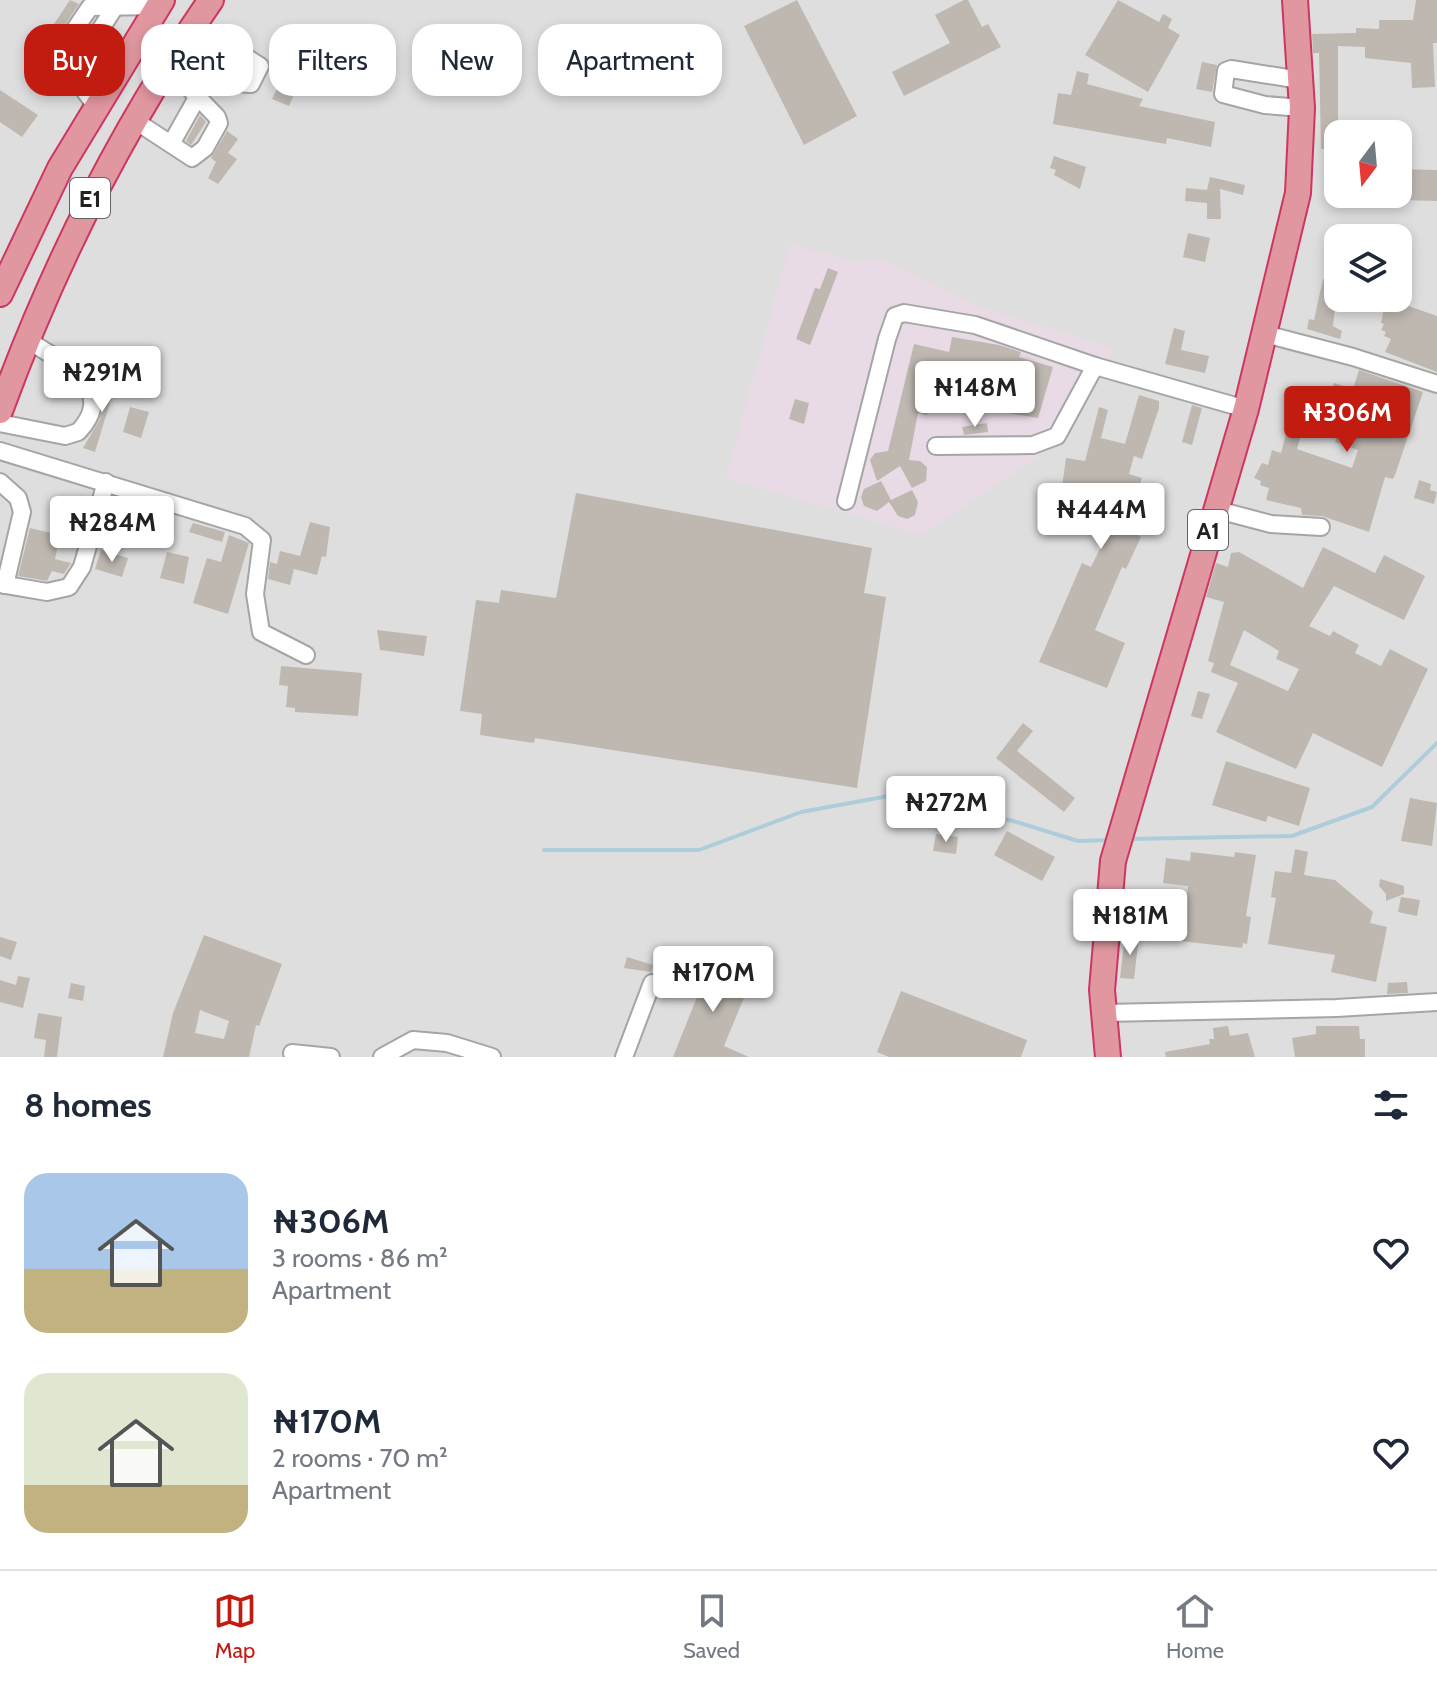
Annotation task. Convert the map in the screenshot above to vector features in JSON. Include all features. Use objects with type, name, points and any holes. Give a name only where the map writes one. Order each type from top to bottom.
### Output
[{"type":"highway","name":"E1","points":[[195,24],[211,0]]},
{"type":"highway","name":"A1","points":[[1108,1057],[1102,990],[1113,861],[1214,509],[1246,409],[1298,193],[1302,108],[1295,0]]},
{"type":"highway","name":"E1","points":[[0,294],[60,168],[160,3]]},
{"type":"highway","name":"E1","points":[[0,411],[26,339],[84,208],[149,96]]},
{"type":"street","points":[[96,106],[72,73],[117,4],[160,3]]},
{"type":"street","points":[[1300,80],[1232,69],[1226,71],[1224,95],[1302,108]]},
{"type":"street","points":[[1252,102],[1259,73]]},
{"type":"street","points":[[134,120],[192,158],[205,148],[219,123],[198,96],[171,144]]},
{"type":"street","points":[[846,501],[895,316],[904,313],[975,325],[1095,366],[1246,409]]},
{"type":"street","points":[[1265,334],[1353,357],[1437,384]]},
{"type":"street","points":[[0,423],[65,436],[78,432],[93,407],[93,392],[82,378],[26,339]]},
{"type":"street","points":[[936,446],[1033,445],[1057,436],[1095,366]]},
{"type":"street","points":[[0,451],[219,515],[245,526],[262,540],[255,594],[261,632],[306,655]]},
{"type":"street","points":[[0,482],[18,498],[22,512],[3,584],[47,592],[69,587],[82,567],[106,482]]},
{"type":"street","points":[[1214,509],[1271,524],[1321,527]]},
{"type":"street","points":[[624,1057],[652,983]]},
{"type":"street","points":[[1105,1013],[1337,1008],[1437,1002]]},
{"type":"street","points":[[382,1057],[413,1040],[447,1043],[492,1057]]},
{"type":"street","points":[[292,1053],[331,1057]]},
{"type":"shaded area","points":[[0,0],[1437,0],[1437,1057],[0,1057]]},
{"type":"shaded area","points":[[790,244],[861,263],[877,257],[981,307],[1114,349],[1058,443],[922,535],[726,478]]},
{"type":"building","points":[[70,0],[79,4],[65,24],[54,24]]},
{"type":"building","points":[[797,0],[857,116],[804,145],[744,26]]},
{"type":"building","points":[[968,0],[982,27],[988,24],[1001,47],[904,96],[892,72],[950,43],[935,15]]},
{"type":"building","points":[[1118,0],[1159,22],[1163,14],[1172,19],[1168,28],[1180,35],[1148,92],[1085,55]]},
{"type":"building","points":[[1416,0],[1437,0],[1437,43],[1433,43],[1435,87],[1412,88],[1411,63],[1365,58],[1365,47],[1338,46],[1338,120],[1324,120],[1324,149],[1321,149],[1319,53],[1313,53],[1312,34],[1356,33],[1356,28],[1379,29],[1379,20],[1413,20]]},
{"type":"building","points":[[1202,62],[1217,65],[1212,92],[1196,89]]},
{"type":"building","points":[[1077,71],[1089,74],[1087,84],[1143,99],[1139,106],[1215,122],[1211,147],[1167,138],[1166,144],[1053,124],[1058,93],[1071,95]]},
{"type":"building","points":[[0,90],[38,115],[22,137],[0,122]]},
{"type":"building","points":[[273,96],[293,96],[289,106],[272,99]]},
{"type":"building","points":[[200,115],[206,122],[191,145],[186,141]]},
{"type":"building","points":[[227,131],[238,139],[228,153],[237,159],[218,184],[208,178],[216,162],[211,158]]},
{"type":"building","points":[[1054,156],[1086,167],[1080,189],[1054,175],[1056,170],[1050,168]]},
{"type":"building","points":[[1412,169],[1437,170],[1437,201],[1412,200]]},
{"type":"building","points":[[1210,177],[1245,185],[1243,195],[1220,189],[1221,219],[1207,219],[1207,203],[1185,201],[1186,188],[1207,190]]},
{"type":"building","points":[[1188,233],[1210,238],[1205,262],[1183,257]]},
{"type":"building","points":[[828,268],[838,272],[810,345],[796,339],[815,288],[820,289]]},
{"type":"building","points":[[1323,279],[1324,312],[1335,312],[1333,326],[1342,331],[1340,339],[1307,329],[1309,319],[1314,320]]},
{"type":"building","points":[[1412,307],[1437,316],[1437,372],[1385,352],[1391,339],[1384,336],[1386,332],[1381,330],[1384,324],[1381,323],[1383,312],[1412,312]]},
{"type":"building","points":[[1174,328],[1185,331],[1181,350],[1209,356],[1205,373],[1165,364]]},
{"type":"building","points":[[952,337],[999,345],[1021,352],[1019,357],[1053,367],[1038,418],[930,400],[927,415],[918,413],[909,460],[920,461],[927,467],[926,481],[912,488],[900,466],[877,481],[870,460],[875,453],[888,451],[914,344],[949,352]],"holes":[[[932,365],[952,368],[948,390],[927,385]]]},
{"type":"building","points":[[1359,370],[1423,392],[1395,475],[1393,479],[1385,477],[1369,532],[1322,516],[1302,515],[1301,508],[1266,500],[1269,488],[1260,485],[1261,481],[1254,478],[1262,463],[1268,465],[1272,450],[1281,453],[1286,434],[1300,438],[1297,449],[1352,468],[1358,450],[1335,442],[1345,411],[1325,405],[1334,383],[1353,389]]},
{"type":"building","points":[[105,376],[117,379],[95,452],[83,448],[100,419]]},
{"type":"building","points":[[1139,395],[1159,401],[1159,408],[1142,459],[1134,456],[1129,474],[1142,478],[1125,529],[1141,537],[1126,569],[1122,567],[1095,630],[1125,643],[1107,688],[1039,662],[1082,563],[1091,567],[1115,518],[1121,496],[1062,487],[1066,458],[1085,461],[1099,407],[1108,410],[1101,438],[1125,444]]},
{"type":"building","points":[[795,399],[809,403],[804,424],[789,419]]},
{"type":"building","points":[[1192,405],[1202,408],[1192,445],[1182,442]]},
{"type":"building","points":[[130,407],[149,412],[141,438],[123,432]]},
{"type":"building","points":[[987,423],[988,432],[964,435],[962,427]]},
{"type":"building","points":[[1419,480],[1431,484],[1430,490],[1437,492],[1434,504],[1414,498]]},
{"type":"building","points":[[881,481],[891,500],[912,490],[918,502],[915,515],[907,519],[898,516],[889,502],[877,511],[864,506],[861,497],[864,489]]},
{"type":"building","points":[[576,493],[872,548],[864,593],[886,597],[857,788],[535,738],[534,743],[480,735],[482,714],[460,711],[476,600],[499,603],[501,590],[556,598]]},
{"type":"building","points":[[310,522],[330,527],[326,557],[322,556],[317,575],[294,569],[290,585],[268,579],[270,562],[277,564],[280,551],[300,556]]},
{"type":"building","points":[[193,523],[225,532],[222,542],[189,532]]},
{"type":"building","points":[[30,528],[60,535],[55,559],[71,563],[64,574],[52,571],[47,581],[18,576]]},
{"type":"building","points":[[229,535],[249,543],[228,614],[193,603],[207,558],[221,562]]},
{"type":"building","points":[[1323,547],[1375,573],[1384,555],[1425,576],[1404,620],[1334,586],[1309,626],[1330,636],[1333,631],[1359,645],[1355,653],[1381,666],[1390,649],[1428,669],[1382,767],[1313,733],[1296,769],[1216,732],[1238,683],[1211,672],[1214,663],[1208,661],[1224,602],[1206,597],[1216,563],[1228,567],[1231,553],[1239,552],[1303,588]],"holes":[[[1244,630],[1279,651],[1276,659],[1299,669],[1288,691],[1230,665]]]},
{"type":"building","points":[[101,550],[128,558],[122,577],[95,569]]},
{"type":"building","points":[[167,552],[189,557],[184,584],[160,578]]},
{"type":"building","points":[[377,630],[427,636],[424,656],[380,650]]},
{"type":"building","points":[[281,666],[362,673],[358,716],[295,712],[295,708],[286,707],[288,686],[279,685]]},
{"type":"building","points":[[1198,691],[1210,694],[1202,719],[1191,716]]},
{"type":"building","points":[[1023,723],[1033,731],[1017,751],[1075,798],[1064,812],[996,758]]},
{"type":"building","points":[[1226,761],[1310,788],[1299,826],[1268,816],[1266,822],[1212,805]]},
{"type":"building","points":[[1410,798],[1437,803],[1432,846],[1401,841]]},
{"type":"building","points":[[1007,831],[1055,857],[1042,881],[994,855]]},
{"type":"building","points":[[936,834],[958,837],[956,854],[933,851]]},
{"type":"building","points":[[1295,849],[1308,852],[1304,875],[1335,880],[1373,912],[1370,923],[1387,927],[1376,982],[1331,972],[1335,955],[1268,944],[1276,898],[1271,897],[1275,871],[1291,873]]},
{"type":"building","points":[[1191,852],[1234,857],[1235,852],[1256,855],[1246,916],[1251,917],[1247,944],[1243,943],[1242,948],[1180,941],[1188,886],[1163,883],[1166,858],[1190,861]]},
{"type":"building","points":[[1380,879],[1404,886],[1404,894],[1386,901],[1386,894],[1379,886]]},
{"type":"building","points":[[1401,897],[1420,900],[1417,916],[1398,912]]},
{"type":"building","points":[[204,935],[282,964],[259,1026],[256,1025],[249,1057],[163,1057],[173,1013]],"holes":[[[200,1010],[229,1021],[224,1039],[195,1033]]]},
{"type":"building","points":[[1125,935],[1139,936],[1134,979],[1120,978]]},
{"type":"building","points":[[0,937],[17,942],[11,960],[0,956]]},
{"type":"building","points":[[722,948],[732,952],[727,967],[736,970],[732,982],[748,988],[724,1046],[749,1057],[673,1057],[707,972],[713,974]]},
{"type":"building","points":[[627,957],[653,965],[651,972],[624,968]]},
{"type":"building","points":[[18,976],[30,978],[23,1008],[0,1002],[0,980],[16,985]]},
{"type":"building","points":[[1407,982],[1408,993],[1387,994],[1388,983]]},
{"type":"building","points":[[71,983],[85,986],[83,1001],[68,998]]},
{"type":"building","points":[[901,991],[1027,1040],[1021,1057],[889,1057],[877,1052]]},
{"type":"building","points":[[38,1013],[62,1017],[57,1057],[44,1057],[46,1040],[34,1038]]},
{"type":"building","points":[[1228,1026],[1230,1036],[1248,1033],[1255,1057],[1166,1057],[1165,1052],[1210,1044],[1209,1039],[1214,1039],[1213,1028]]},
{"type":"building","points":[[1316,1026],[1359,1026],[1360,1039],[1365,1039],[1365,1057],[1295,1057],[1292,1038],[1316,1034]]},
{"type":"waterway","points":[[1128,839],[1292,836],[1372,807],[1437,743]]},
{"type":"waterway","points":[[544,850],[699,850],[801,812],[894,795],[1013,821],[1078,841],[1111,840]]}]
